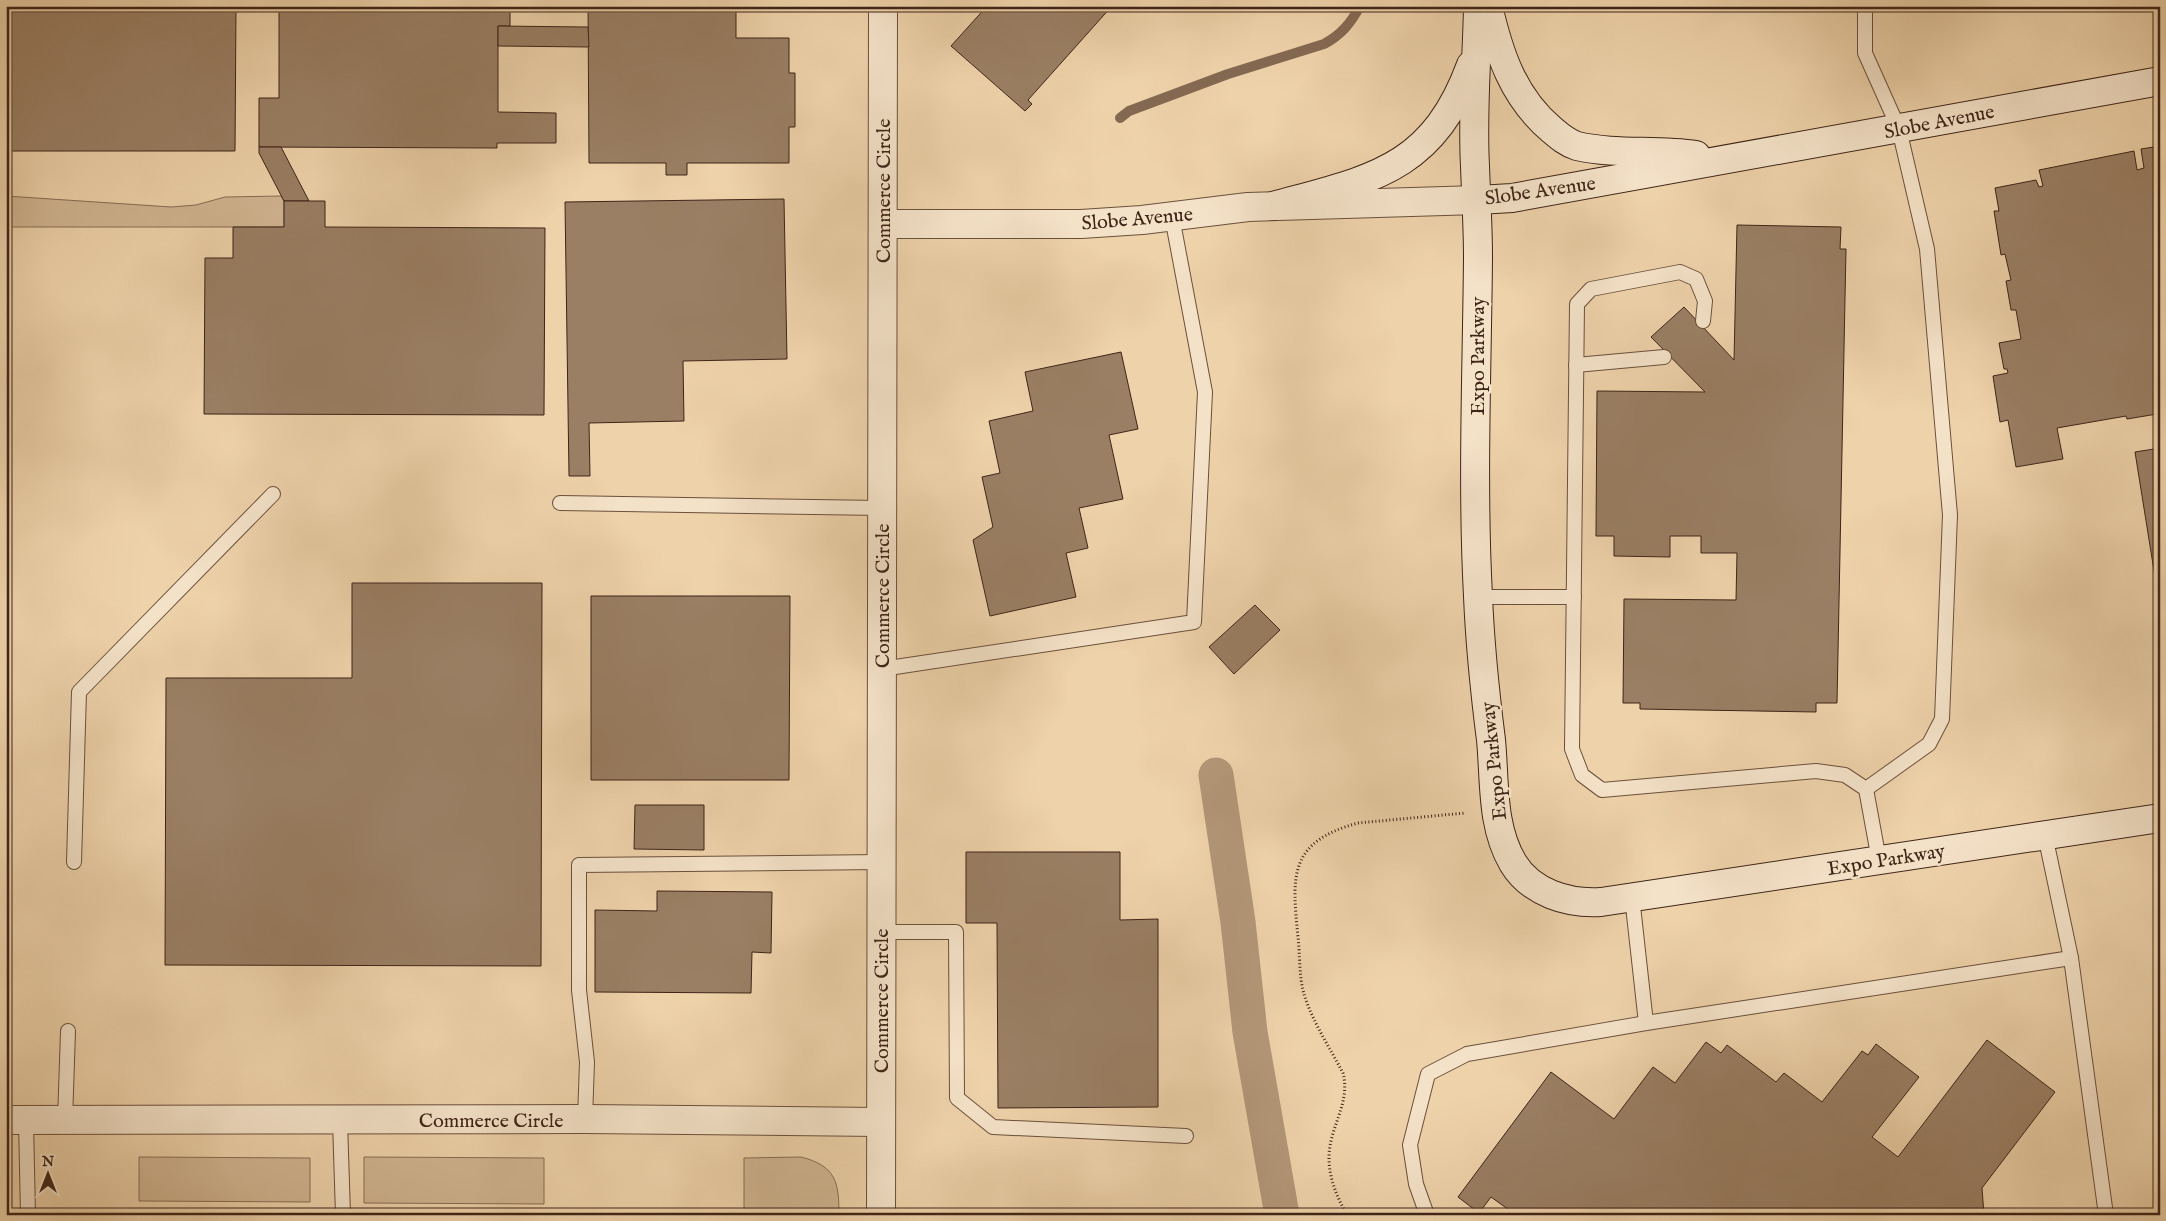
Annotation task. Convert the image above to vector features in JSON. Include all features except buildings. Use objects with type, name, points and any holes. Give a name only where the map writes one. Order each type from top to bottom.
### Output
[{"type":"street","name":"Commerce Circle","points":[[16,1120],[340,1121],[585,1119],[880,1122],[882,862],[882,6]]},
{"type":"street","points":[[1272,206],[1352,184],[1386,171],[1412,154],[1430,137],[1462,90],[1475,54],[1478,6]]},
{"type":"street","points":[[1488,6],[1502,59],[1516,88],[1530,109],[1562,138],[1576,146],[1616,151],[1673,152],[1724,159]]},
{"type":"street","name":"Expo Parkway","points":[[1475,54],[1474,166],[1478,200],[1478,597],[1494,769],[1495,811],[1506,849],[1513,864],[1522,876],[1537,886],[1566,900],[1582,903],[1632,898],[2160,818]]},
{"type":"street","name":"Slobe Avenue","points":[[883,224],[1081,224],[1172,217],[1226,209],[1272,206],[1512,198],[2160,81]]},
{"type":"street","points":[[880,1122],[880,1215]]},
{"type":"lane","points":[[1866,6],[1865,52],[1899,129],[1927,248],[1950,515],[1942,720],[1928,744],[1866,789]]},
{"type":"lane","points":[[882,669],[1194,622],[1205,392],[1172,217]]},
{"type":"lane","points":[[1703,321],[1705,302],[1696,279],[1680,272],[1591,288],[1577,304],[1572,749],[1582,775],[1602,790],[1816,771],[1844,775],[1866,789],[1879,860]]},
{"type":"lane","points":[[1576,365],[1664,357]]},
{"type":"lane","points":[[74,862],[79,692],[273,494]]},
{"type":"lane","points":[[560,503],[882,508]]},
{"type":"lane","points":[[1478,597],[1574,597]]},
{"type":"lane","points":[[2045,835],[2071,958],[2106,1215]]},
{"type":"lane","points":[[585,1119],[587,1062],[579,990],[579,865],[882,862]]},
{"type":"lane","points":[[1632,898],[1646,1022]]},
{"type":"lane","points":[[881,932],[956,932],[957,1098],[993,1127],[1186,1136]]},
{"type":"lane","points":[[1427,1215],[1416,1184],[1410,1145],[1428,1074],[1468,1054],[1646,1022],[2071,958]]},
{"type":"lane","points":[[65,1120],[68,1031]]},
{"type":"lane","points":[[16,1120],[28,1215]]},
{"type":"lane","points":[[340,1121],[343,1215]]},
{"type":"path","points":[[1347,1215],[1333,1185],[1329,1169],[1331,1138],[1344,1103],[1346,1082],[1304,993],[1294,890],[1298,866],[1314,843],[1341,828],[1387,820],[1495,811]]},
{"type":"shaded area","points":[[6,196],[171,207],[196,205],[225,197],[281,196],[284,201],[284,227],[6,227]]},
{"type":"shaded area","points":[[139,1157],[310,1158],[310,1202],[139,1201]]},
{"type":"shaded area","points":[[364,1157],[544,1158],[544,1204],[364,1203]]},
{"type":"shaded area","points":[[801,1157],[822,1165],[833,1177],[838,1193],[839,1215],[744,1215],[744,1158]]},
{"type":"waterway","points":[[1120,118],[1129,111],[1228,74],[1324,44],[1336,37],[1345,28],[1360,6]]},
{"type":"waterway","points":[[1216,775],[1238,922],[1250,1032],[1282,1215]]}]
